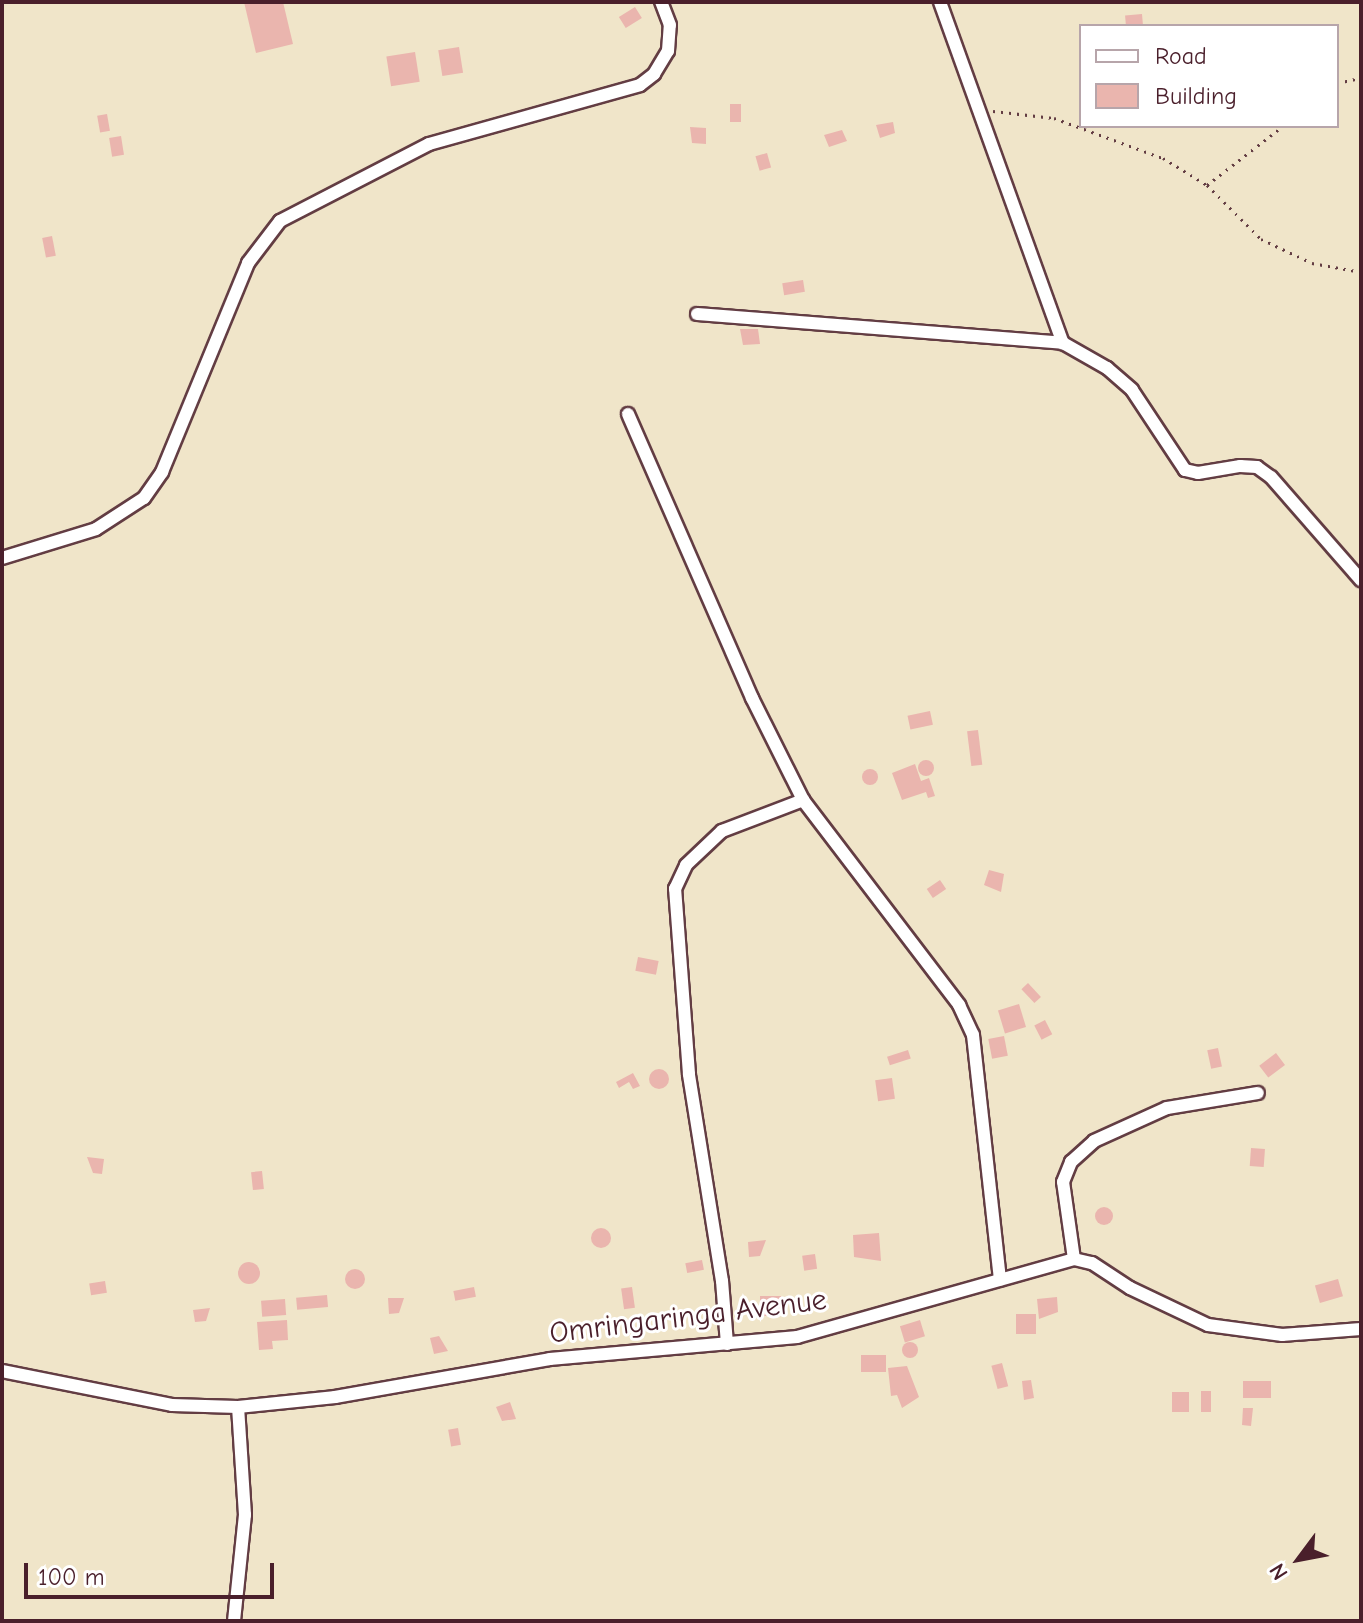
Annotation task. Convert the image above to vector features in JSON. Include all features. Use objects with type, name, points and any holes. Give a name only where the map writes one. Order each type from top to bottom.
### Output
[{"type":"street","points":[[2,558],[96,529],[144,498],[162,472],[248,263],[280,221],[429,144],[640,85],[668,51],[670,25],[661,2]]},
{"type":"street","points":[[940,2],[976,109],[1063,343]]},
{"type":"street","points":[[697,314],[1063,343],[1107,368],[1132,390],[1185,470],[1198,473],[1240,466],[1257,467],[1271,477],[1361,580]]},
{"type":"street","points":[[628,414],[752,698],[803,800],[959,1005],[973,1035],[1000,1280]]},
{"type":"street","points":[[727,1344],[711,1203],[689,1074],[675,889],[686,865],[722,831],[803,800]]},
{"type":"street","points":[[1258,1093],[1167,1108],[1094,1141],[1071,1162],[1063,1182],[1074,1259],[1092,1263],[1168,1308],[1230,1330],[1282,1335],[1361,1329]]},
{"type":"street","name":"Omringaringa Avenue","points":[[2,1371],[172,1405],[238,1407],[335,1397],[550,1359],[797,1337],[1074,1259]]},
{"type":"street","points":[[234,1621],[245,1515],[238,1407]]},
{"type":"path","points":[[1339,83],[1361,78]]},
{"type":"path","points":[[976,109],[1054,118],[1079,127]]},
{"type":"path","points":[[1081,128],[1163,158],[1207,185],[1261,239],[1312,263],[1361,272]]},
{"type":"path","points":[[1207,185],[1280,128]]},
{"type":"building","points":[[244,2],[283,2],[293,44],[256,53]]},
{"type":"building","points":[[635,7],[642,18],[626,28],[619,17]]},
{"type":"building","points":[[1142,14],[1143,24],[1126,24],[1125,15]]},
{"type":"building","points":[[459,47],[463,73],[442,76],[438,50]]},
{"type":"building","points":[[415,52],[420,82],[391,86],[386,57]]},
{"type":"building","points":[[730,104],[741,104],[741,122],[730,122]]},
{"type":"building","points":[[107,114],[110,131],[100,132],[97,116]]},
{"type":"building","points":[[893,122],[895,133],[880,138],[876,125]]},
{"type":"building","points":[[690,127],[706,128],[706,144],[692,143]]},
{"type":"building","points":[[842,130],[847,141],[829,147],[824,135]]},
{"type":"building","points":[[121,136],[124,155],[112,157],[109,138]]},
{"type":"building","points":[[767,153],[771,167],[760,171],[755,156]]},
{"type":"building","points":[[52,236],[56,256],[46,258],[42,238]]},
{"type":"building","points":[[803,280],[805,292],[784,295],[782,283]]},
{"type":"building","points":[[740,329],[758,329],[760,344],[743,345]]},
{"type":"building","points":[[930,711],[933,725],[910,729],[908,716]]},
{"type":"building","points":[[978,730],[982,765],[971,766],[967,731]]},
{"type":"building","points":[[926,760],[934,768],[926,776],[918,768]]},
{"type":"building","points":[[915,764],[921,781],[929,778],[935,796],[928,798],[926,792],[902,800],[892,773]]},
{"type":"building","points":[[870,769],[878,777],[870,785],[862,777]]},
{"type":"building","points":[[989,870],[1004,874],[1001,892],[984,885]]},
{"type":"building","points":[[940,880],[946,889],[933,898],[927,889]]},
{"type":"building","points":[[638,957],[659,961],[656,975],[635,971]]},
{"type":"building","points":[[1028,983],[1041,997],[1034,1003],[1021,989]]},
{"type":"building","points":[[1019,1004],[1026,1027],[1005,1033],[998,1010]]},
{"type":"building","points":[[1045,1020],[1052,1034],[1042,1040],[1034,1025]]},
{"type":"building","points":[[1004,1036],[1008,1056],[992,1059],[988,1039]]},
{"type":"building","points":[[1218,1048],[1222,1067],[1211,1069],[1207,1050]]},
{"type":"building","points":[[908,1050],[911,1059],[890,1065],[887,1057]]},
{"type":"building","points":[[1276,1053],[1285,1065],[1268,1078],[1259,1066]]},
{"type":"building","points":[[659,1069],[666,1072],[669,1079],[666,1086],[659,1089],[652,1086],[649,1079],[652,1072]]},
{"type":"building","points":[[633,1073],[640,1086],[633,1089],[629,1082],[619,1088],[616,1082]]},
{"type":"building","points":[[892,1078],[895,1099],[878,1101],[875,1080]]},
{"type":"building","points":[[1251,1148],[1265,1149],[1264,1167],[1250,1166]]},
{"type":"building","points":[[87,1157],[104,1159],[102,1174],[93,1173]]},
{"type":"building","points":[[262,1171],[264,1189],[253,1190],[251,1172]]},
{"type":"building","points":[[1100,1207],[1108,1207],[1113,1216],[1111,1223],[1100,1225],[1095,1220],[1095,1212]]},
{"type":"building","points":[[601,1228],[608,1231],[611,1238],[608,1245],[601,1248],[594,1245],[591,1238],[594,1231]]},
{"type":"building","points":[[879,1233],[881,1261],[854,1257],[853,1235]]},
{"type":"building","points":[[766,1240],[760,1256],[749,1257],[748,1242]]},
{"type":"building","points":[[815,1254],[817,1269],[804,1271],[802,1256]]},
{"type":"building","points":[[702,1260],[704,1270],[687,1273],[685,1263]]},
{"type":"building","points":[[249,1262],[257,1265],[260,1273],[257,1281],[249,1284],[241,1281],[238,1273],[241,1265]]},
{"type":"building","points":[[351,1269],[359,1269],[365,1279],[359,1289],[351,1289],[345,1283],[345,1275]]},
{"type":"building","points":[[1338,1279],[1343,1296],[1320,1303],[1315,1286]]},
{"type":"building","points":[[105,1281],[107,1293],[91,1295],[89,1284]]},
{"type":"building","points":[[474,1287],[476,1297],[455,1301],[453,1291]]},
{"type":"building","points":[[632,1287],[635,1308],[624,1309],[621,1289]]},
{"type":"building","points":[[327,1295],[328,1307],[297,1310],[296,1298]]},
{"type":"building","points":[[760,1296],[781,1296],[781,1316],[760,1316]]},
{"type":"building","points":[[1057,1297],[1058,1312],[1039,1319],[1037,1299]]},
{"type":"building","points":[[388,1298],[404,1298],[399,1313],[389,1314]]},
{"type":"building","points":[[285,1299],[286,1315],[262,1317],[261,1301]]},
{"type":"building","points":[[210,1308],[206,1321],[195,1322],[193,1310]]},
{"type":"building","points":[[1016,1314],[1036,1314],[1036,1334],[1016,1334]]},
{"type":"building","points":[[287,1320],[288,1340],[272,1341],[273,1349],[259,1350],[257,1322]]},
{"type":"building","points":[[920,1320],[925,1336],[905,1342],[900,1326]]},
{"type":"building","points":[[439,1336],[448,1351],[434,1354],[430,1338]]},
{"type":"building","points":[[910,1342],[918,1350],[910,1358],[902,1350]]},
{"type":"building","points":[[861,1355],[886,1355],[886,1372],[861,1372]]},
{"type":"building","points":[[1002,1363],[1008,1386],[998,1389],[991,1366]]},
{"type":"building","points":[[907,1366],[919,1397],[902,1408],[897,1395],[891,1396],[888,1368]]},
{"type":"building","points":[[1031,1380],[1034,1398],[1024,1400],[1022,1381]]},
{"type":"building","points":[[1243,1381],[1271,1381],[1271,1398],[1243,1398]]},
{"type":"building","points":[[1201,1391],[1211,1391],[1211,1412],[1201,1412]]},
{"type":"building","points":[[1172,1392],[1189,1392],[1189,1412],[1172,1412]]},
{"type":"building","points":[[510,1402],[516,1419],[502,1421],[496,1407]]},
{"type":"building","points":[[1243,1408],[1253,1408],[1251,1426],[1242,1425]]},
{"type":"building","points":[[458,1428],[461,1445],[451,1446],[448,1430]]}]
